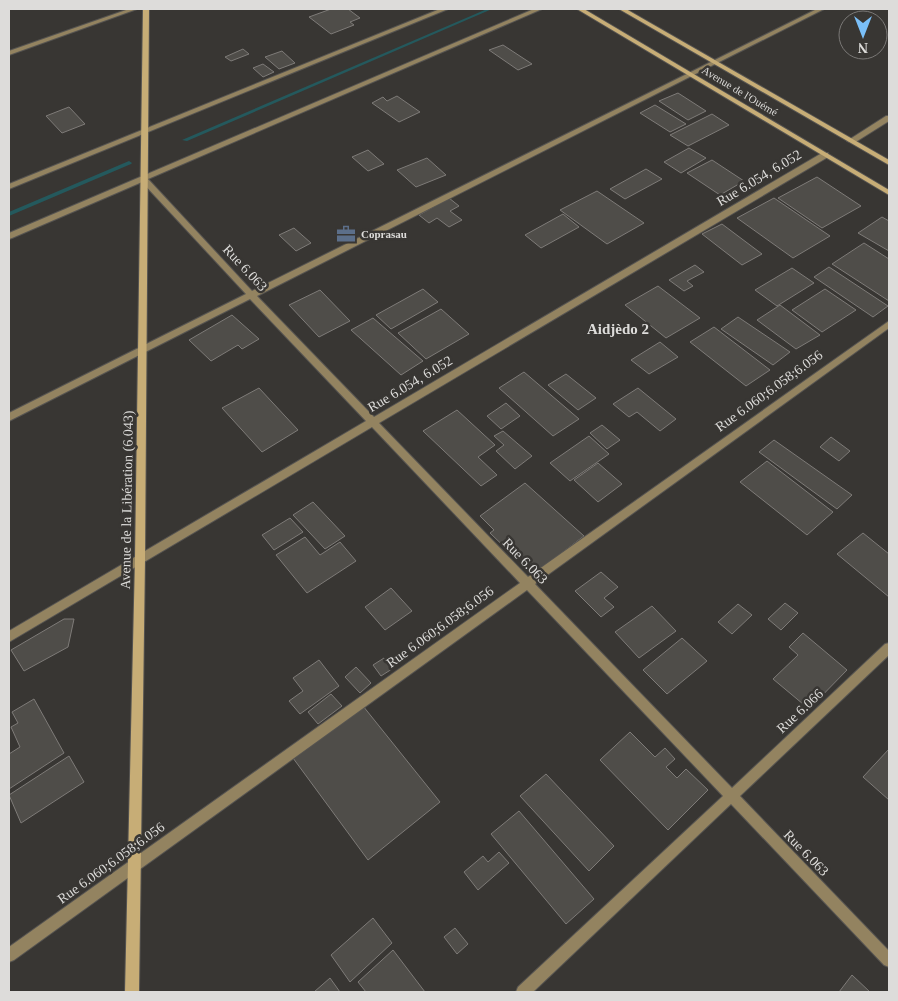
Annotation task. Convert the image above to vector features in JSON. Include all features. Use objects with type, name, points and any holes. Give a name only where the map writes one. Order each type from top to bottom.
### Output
[{"type":"main road","name":"Avenue de la Libération (6.043)","points":[[132,992],[140,559],[146,9]]},
{"type":"main road","name":"Avenue de l'Ouémé","points":[[580,9],[889,193]]},
{"type":"main road","name":"Avenue de l'Ouémé","points":[[622,9],[889,163]]},
{"type":"street","points":[[9,53],[134,9]]},
{"type":"street","points":[[9,187],[144,130],[445,9]]},
{"type":"street","points":[[9,236],[539,9]]},
{"type":"street","points":[[9,417],[142,352],[251,295],[821,9]]},
{"type":"street","points":[[850,141],[889,118]]},
{"type":"street","name":"Rue 6.054, 6.052","points":[[9,637],[825,155]]},
{"type":"street","name":"Rue 6.063","points":[[143,178],[251,295],[889,960]]},
{"type":"street","name":"Rue 6.060;6.058;6.056","points":[[9,955],[889,324]]},
{"type":"street","name":"Rue 6.066","points":[[523,992],[889,648]]},
{"type":"building","points":[[331,9],[348,9],[360,18],[350,22],[354,25],[331,34],[309,17]]},
{"type":"building","points":[[503,45],[532,64],[518,70],[489,50]]},
{"type":"building","points":[[243,49],[249,54],[231,61],[225,57]]},
{"type":"building","points":[[282,51],[295,63],[279,69],[265,57]]},
{"type":"building","points":[[263,64],[274,72],[263,77],[253,68]]},
{"type":"building","points":[[678,93],[706,111],[688,120],[659,101]]},
{"type":"building","points":[[397,96],[420,112],[399,122],[372,103],[383,97],[387,101]]},
{"type":"building","points":[[655,105],[686,124],[670,132],[640,113]]},
{"type":"building","points":[[69,107],[85,124],[62,133],[46,116]]},
{"type":"building","points":[[712,114],[729,125],[688,146],[670,135]]},
{"type":"building","points":[[689,148],[706,158],[681,173],[664,162]]},
{"type":"building","points":[[368,150],[384,164],[368,171],[352,157]]},
{"type":"building","points":[[427,158],[446,175],[416,187],[397,170]]},
{"type":"building","points":[[712,160],[744,181],[720,195],[687,173]]},
{"type":"building","points":[[646,169],[662,179],[625,199],[610,189]]},
{"type":"building","points":[[817,177],[861,206],[822,228],[778,198]]},
{"type":"building","points":[[597,191],[644,223],[607,244],[560,210]]},
{"type":"building","points":[[449,198],[459,206],[450,211],[462,220],[449,227],[437,218],[429,223],[419,215]]},
{"type":"building","points":[[774,198],[830,236],[793,258],[737,218]]},
{"type":"building","points":[[563,214],[579,227],[541,248],[525,235]]},
{"type":"building","points":[[882,217],[889,221],[889,251],[858,233]]},
{"type":"building","points":[[722,224],[762,254],[742,265],[702,234]]},
{"type":"building","points":[[294,228],[311,243],[296,251],[279,235]]},
{"type":"building","points":[[864,243],[889,259],[889,301],[832,264]]},
{"type":"building","points":[[695,265],[704,272],[687,281],[693,286],[684,291],[669,280]]},
{"type":"building","points":[[829,267],[888,306],[873,317],[814,277]]},
{"type":"building","points":[[792,268],[814,283],[777,306],[755,290]]},
{"type":"building","points":[[658,286],[700,318],[666,338],[625,305]]},
{"type":"building","points":[[423,289],[438,302],[391,329],[376,315]]},
{"type":"building","points":[[825,289],[856,310],[822,332],[792,310]]},
{"type":"building","points":[[320,290],[350,321],[319,337],[289,305]]},
{"type":"building","points":[[780,305],[820,335],[796,349],[757,320]]},
{"type":"building","points":[[441,309],[469,334],[426,359],[398,333]]},
{"type":"building","points":[[232,315],[259,339],[242,349],[238,345],[211,361],[189,340]]},
{"type":"building","points":[[738,317],[790,352],[773,365],[721,329]]},
{"type":"building","points":[[373,318],[423,361],[401,375],[351,330]]},
{"type":"building","points":[[714,327],[770,370],[746,386],[690,342]]},
{"type":"building","points":[[660,342],[678,357],[649,374],[631,360]]},
{"type":"building","points":[[524,372],[579,419],[553,436],[499,388]]},
{"type":"building","points":[[566,374],[596,398],[578,410],[548,385]]},
{"type":"building","points":[[259,388],[298,430],[262,452],[222,408]]},
{"type":"building","points":[[638,388],[676,419],[660,431],[637,412],[629,417],[613,404]]},
{"type":"building","points":[[506,403],[520,416],[501,429],[487,416]]},
{"type":"building","points":[[457,410],[495,445],[478,457],[497,475],[481,486],[423,431]]},
{"type":"building","points":[[602,425],[620,440],[607,449],[590,433]]},
{"type":"building","points":[[503,431],[532,456],[515,469],[496,451],[504,445],[494,436]]},
{"type":"building","points":[[589,436],[609,454],[570,481],[550,463]]},
{"type":"building","points":[[831,437],[850,451],[839,461],[820,447]]},
{"type":"building","points":[[774,440],[852,495],[837,509],[759,452]]},
{"type":"building","points":[[767,461],[833,512],[807,535],[740,482]]},
{"type":"building","points":[[598,463],[622,484],[598,502],[574,480]]},
{"type":"building","points":[[525,483],[584,536],[538,571],[521,556],[517,559],[490,533],[494,530],[480,516]]},
{"type":"building","points":[[313,502],[345,536],[325,549],[293,515]]},
{"type":"building","points":[[290,518],[303,532],[274,550],[262,535]]},
{"type":"building","points":[[863,533],[889,554],[889,597],[837,554]]},
{"type":"building","points":[[305,537],[320,555],[340,542],[356,561],[307,593],[276,555]]},
{"type":"building","points":[[601,572],[618,587],[604,598],[614,607],[601,617],[575,591]]},
{"type":"building","points":[[391,588],[412,611],[385,630],[365,607]]},
{"type":"building","points":[[785,603],[798,613],[781,630],[768,619]]},
{"type":"building","points":[[738,604],[752,615],[732,634],[718,622]]},
{"type":"building","points":[[652,606],[676,631],[639,658],[615,632]]},
{"type":"building","points":[[64,619],[74,619],[68,647],[24,671],[11,650]]},
{"type":"building","points":[[803,633],[847,670],[809,709],[773,679],[798,655],[789,647]]},
{"type":"building","points":[[682,638],[707,661],[667,694],[643,670]]},
{"type":"building","points":[[384,658],[392,669],[381,676],[373,665]]},
{"type":"building","points":[[319,660],[339,686],[300,714],[289,701],[303,691],[293,678]]},
{"type":"building","points":[[356,667],[371,683],[360,693],[345,677]]},
{"type":"building","points":[[331,694],[342,706],[318,724],[308,712]]},
{"type":"building","points":[[34,699],[64,753],[9,789],[9,754],[20,747],[11,727],[18,723],[12,712]]},
{"type":"building","points":[[363,706],[440,802],[368,860],[293,758]]},
{"type":"building","points":[[630,732],[655,757],[665,748],[675,759],[666,767],[677,778],[686,769],[708,790],[668,830],[600,760]]},
{"type":"building","points":[[889,749],[889,800],[863,777]]},
{"type":"building","points":[[69,756],[84,782],[21,823],[9,795]]},
{"type":"building","points":[[546,774],[614,846],[589,871],[520,796]]},
{"type":"building","points":[[519,811],[594,899],[566,924],[491,834]]},
{"type":"building","points":[[499,852],[509,863],[478,890],[464,872],[483,856],[488,862]]},
{"type":"building","points":[[373,918],[392,943],[350,982],[331,955]]},
{"type":"building","points":[[455,928],[468,944],[457,954],[444,937]]},
{"type":"building","points":[[393,950],[425,992],[366,992],[358,982]]},
{"type":"building","points":[[852,975],[870,992],[839,992]]},
{"type":"building","points":[[330,978],[340,992],[314,992]]},
{"type":"waterway","points":[[185,140],[490,9]]},
{"type":"waterway","points":[[9,214],[129,163]]},
{"type":"place","name":"Coprasau","points":[[346,234]]},
{"type":"district","name":"Aidjèdo 2","points":[[618,329]]}]
